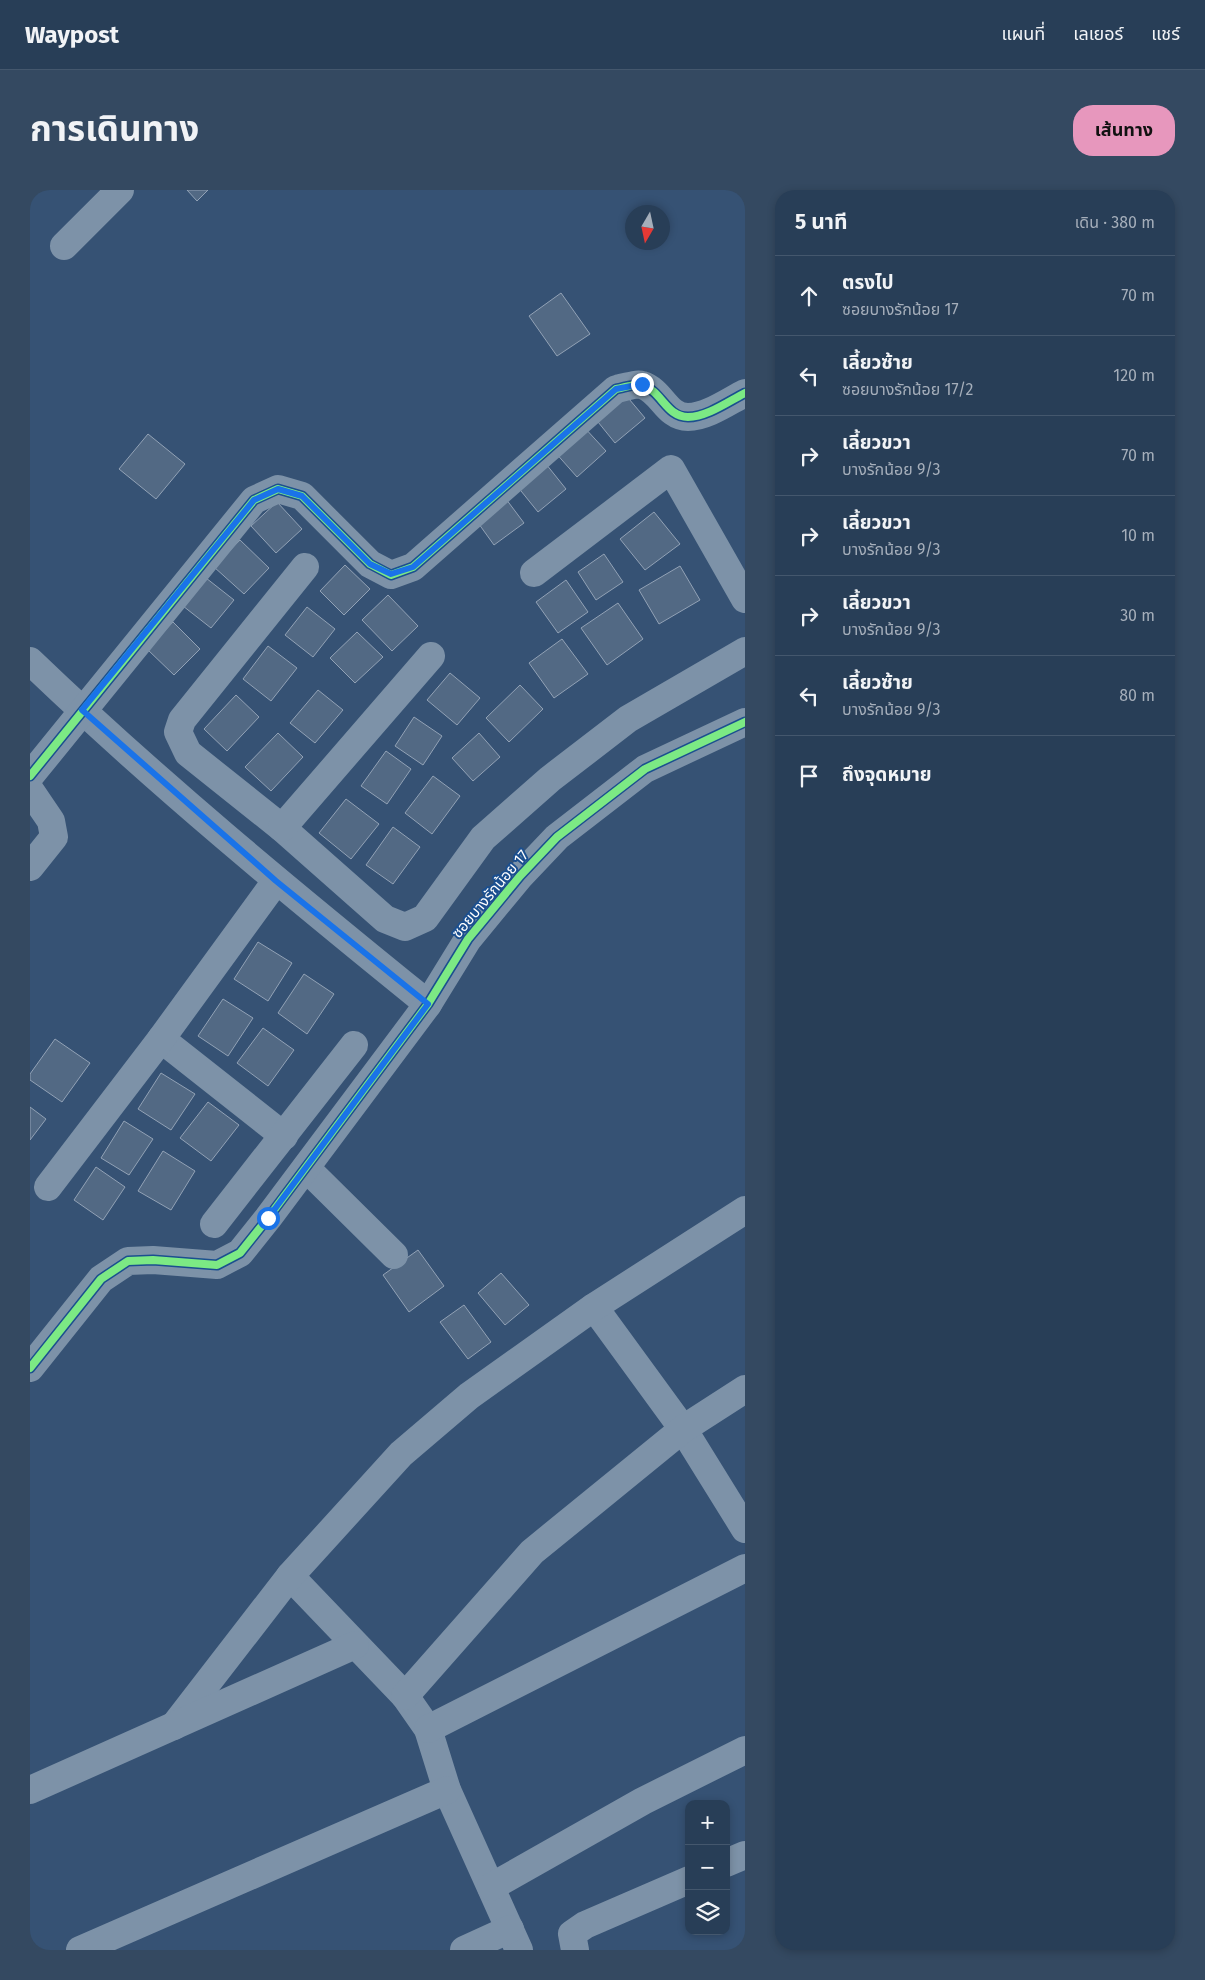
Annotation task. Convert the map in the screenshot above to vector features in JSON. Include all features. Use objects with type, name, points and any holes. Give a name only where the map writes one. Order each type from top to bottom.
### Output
[{"type":"street","points":[[64,246],[120,190]]},
{"type":"street","points":[[30,776],[254,500],[278,489],[302,496],[370,564],[391,574],[413,567],[616,389],[642,384],[659,395],[669,410],[688,417],[710,411],[745,393]]},
{"type":"street","points":[[534,573],[671,469],[745,599]]},
{"type":"street","points":[[305,567],[182,720],[178,732],[188,753],[282,828],[385,919],[405,927],[424,918],[483,838],[550,779],[628,719],[745,650]]},
{"type":"street","points":[[282,828],[431,656]]},
{"type":"street","points":[[30,661],[82,710],[276,881],[428,1004]]},
{"type":"street","name":"ซอยบางรักน้อย 17","points":[[30,1368],[101,1279],[128,1261],[153,1260],[217,1265],[240,1253],[428,1004],[468,939],[520,876],[557,837],[645,769],[745,722]]},
{"type":"street","points":[[30,790],[51,820],[54,837],[30,867]]},
{"type":"street","points":[[48,1187],[161,1039],[276,881]]},
{"type":"street","points":[[161,1039],[284,1136]]},
{"type":"street","points":[[214,1224],[354,1045]]},
{"type":"street","points":[[306,1168],[394,1255]]},
{"type":"street","points":[[174,1726],[290,1576],[401,1454],[469,1396],[594,1306],[745,1210]]},
{"type":"street","points":[[594,1306],[683,1430],[745,1529]]},
{"type":"street","points":[[404,1696],[532,1552],[683,1430],[745,1389]]},
{"type":"street","points":[[428,1729],[745,1568]]},
{"type":"street","points":[[290,1576],[404,1696],[428,1729],[446,1790],[514,1940],[464,1950]]},
{"type":"street","points":[[30,1790],[355,1646]]},
{"type":"street","points":[[491,1887],[642,1801],[745,1750]]},
{"type":"street","points":[[80,1950],[446,1790]]},
{"type":"street","points":[[730,1861],[745,1855]]},
{"type":"street","points":[[575,1950],[572,1934],[585,1925],[685,1882]]},
{"type":"building","points":[[187,190],[208,190],[197,201]]},
{"type":"building","points":[[561,293],[590,334],[557,356],[529,316]]},
{"type":"building","points":[[624,393],[645,418],[615,443],[594,417]]},
{"type":"building","points":[[583,426],[606,451],[577,477],[554,451]]},
{"type":"building","points":[[148,434],[185,464],[156,499],[119,469]]},
{"type":"building","points":[[546,464],[566,489],[538,512],[517,486]]},
{"type":"building","points":[[506,499],[524,523],[494,545],[476,520]]},
{"type":"building","points":[[277,502],[302,529],[276,553],[251,526]]},
{"type":"building","points":[[654,512],[680,544],[645,570],[620,539]]},
{"type":"building","points":[[240,540],[269,568],[244,594],[214,567]]},
{"type":"building","points":[[604,554],[623,582],[596,600],[578,572]]},
{"type":"building","points":[[345,565],[370,589],[344,615],[320,591]]},
{"type":"building","points":[[680,566],[700,600],[659,624],[639,590]]},
{"type":"building","points":[[206,578],[234,600],[211,628],[183,606]]},
{"type":"building","points":[[566,580],[588,612],[558,633],[536,602]]},
{"type":"building","points":[[388,595],[418,626],[392,651],[362,620]]},
{"type":"building","points":[[618,603],[643,639],[607,665],[581,628]]},
{"type":"building","points":[[307,607],[335,629],[313,657],[285,635]]},
{"type":"building","points":[[173,622],[200,649],[174,675],[147,649]]},
{"type":"building","points":[[357,632],[383,657],[355,683],[330,658]]},
{"type":"building","points":[[562,639],[588,674],[554,698],[529,663]]},
{"type":"building","points":[[268,646],[297,668],[271,701],[243,679]]},
{"type":"building","points":[[450,673],[480,698],[457,725],[427,700]]},
{"type":"building","points":[[520,685],[543,709],[509,742],[486,718]]},
{"type":"building","points":[[318,690],[343,710],[315,743],[290,723]]},
{"type":"building","points":[[236,695],[259,717],[227,751],[204,729]]},
{"type":"building","points":[[414,717],[442,736],[423,765],[395,746]]},
{"type":"building","points":[[278,733],[303,757],[271,791],[245,767]]},
{"type":"building","points":[[479,733],[500,757],[473,781],[452,758]]},
{"type":"building","points":[[386,751],[411,769],[387,804],[361,786]]},
{"type":"building","points":[[433,776],[460,796],[432,834],[405,813]]},
{"type":"building","points":[[346,799],[379,824],[351,859],[319,833]]},
{"type":"building","points":[[393,827],[420,847],[393,884],[366,865]]},
{"type":"building","points":[[258,942],[292,963],[268,1001],[234,979]]},
{"type":"building","points":[[304,974],[334,994],[307,1034],[278,1013]]},
{"type":"building","points":[[223,999],[253,1018],[228,1056],[198,1036]]},
{"type":"building","points":[[263,1028],[294,1050],[268,1086],[237,1063]]},
{"type":"building","points":[[55,1039],[90,1063],[62,1102],[30,1080],[30,1074]]},
{"type":"building","points":[[161,1073],[195,1094],[171,1130],[138,1109]]},
{"type":"building","points":[[208,1102],[239,1125],[211,1161],[180,1138]]},
{"type":"building","points":[[30,1107],[46,1119],[30,1140]]},
{"type":"building","points":[[124,1121],[153,1139],[129,1175],[101,1158]]},
{"type":"building","points":[[163,1151],[195,1171],[171,1210],[138,1191]]},
{"type":"building","points":[[96,1167],[125,1187],[103,1220],[74,1200]]},
{"type":"building","points":[[418,1250],[444,1286],[409,1312],[383,1275]]},
{"type":"building","points":[[501,1273],[529,1305],[505,1325],[478,1293]]},
{"type":"building","points":[[464,1305],[491,1342],[468,1359],[440,1322]]},
{"type":"cycle path","points":[[30,776],[254,500],[278,489],[302,496],[370,564],[391,575],[413,567],[616,389],[642,385],[655,393],[674,413],[688,417],[710,412],[745,393]]},
{"type":"cycle path","points":[[30,1368],[101,1279],[128,1261],[153,1260],[217,1265],[240,1253],[428,1004],[468,939],[520,876],[557,837],[645,769],[745,722]]},
{"type":"route","points":[[268,1218],[428,1004],[276,881],[82,710],[254,500],[278,489],[302,496],[370,564],[391,574],[413,567],[616,389],[642,384]]}]
